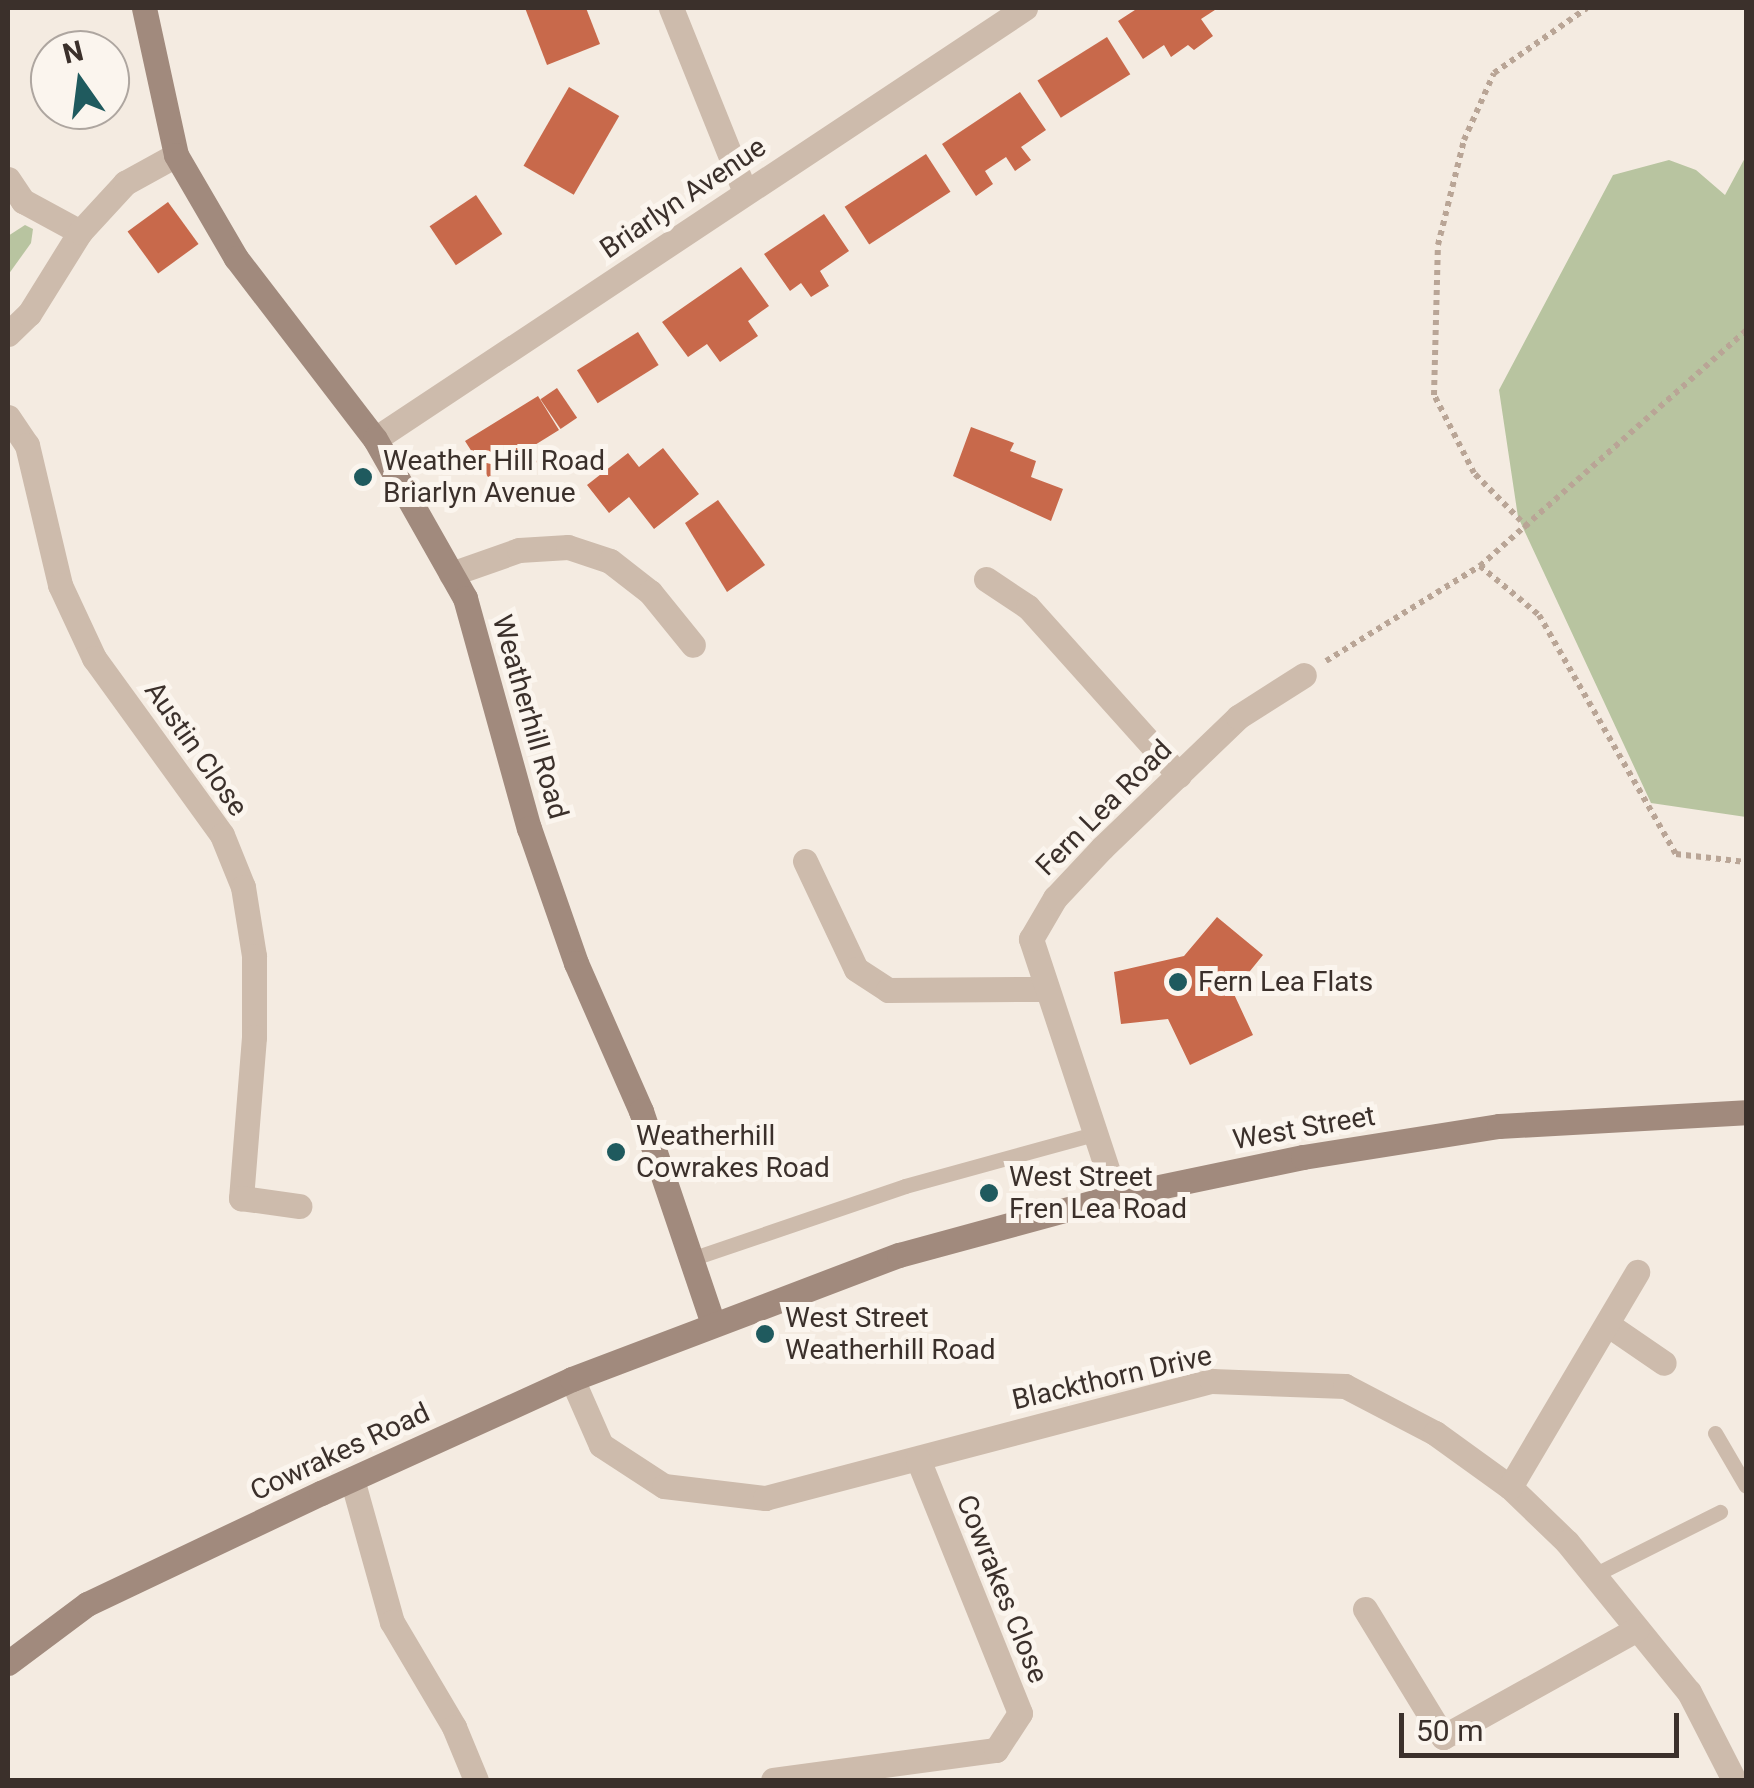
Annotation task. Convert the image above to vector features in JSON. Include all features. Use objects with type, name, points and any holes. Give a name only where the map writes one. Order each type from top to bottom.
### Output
[{"type":"street","name":"Weatherhill Road","points":[[144,8],[176,155],[236,258],[375,440],[451,574],[494,689],[510,768],[576,963],[640,1111],[712,1321]]},
{"type":"street","points":[[672,8],[745,192]]},
{"type":"street","name":"Briarlyn Avenue","points":[[375,440],[1026,8]]},
{"type":"street","points":[[8,334],[29,314],[80,232],[125,183],[176,155]]},
{"type":"street","points":[[8,179],[23,201],[80,232]]},
{"type":"street","name":"Austin Close","points":[[8,417],[27,445],[60,586],[94,658],[222,834],[244,887],[254,956],[254,1037],[241,1198],[298,1206]]},
{"type":"street","points":[[451,574],[519,550],[568,547],[610,562],[650,592],[693,645]]},
{"type":"street","points":[[986,579],[1028,607],[1179,774]]},
{"type":"street","name":"Fern Lea Road","points":[[1116,1196],[1043,989],[1031,939],[1055,898],[1179,774],[1238,718],[1304,674]]},
{"type":"street","points":[[804,862],[856,969],[888,990],[1043,989]]},
{"type":"street","name":"West Street","points":[[712,1321],[899,1255],[1116,1196],[1499,1126],[1746,1112]]},
{"type":"street","points":[[1510,1487],[1610,1326],[1637,1272]]},
{"type":"street","name":"Cowrakes Road","points":[[9,1658],[87,1604],[572,1378],[712,1321]]},
{"type":"street","points":[[1610,1326],[1664,1363]]},
{"type":"street","name":"Blackthorn Drive","points":[[572,1378],[602,1445],[664,1486],[764,1498],[1212,1381],[1345,1386],[1435,1432],[1510,1487],[1594,1575],[1689,1692],[1734,1780]]},
{"type":"street","name":"Cowrakes Close","points":[[773,1780],[996,1750],[1020,1713],[918,1459]]},
{"type":"street","points":[[352,1479],[392,1622],[454,1727],[476,1780]]},
{"type":"street","points":[[1366,1609],[1444,1737],[1637,1629]]},
{"type":"lane","points":[[691,1259],[905,1186],[1094,1134]]},
{"type":"lane","points":[[1715,1433],[1746,1486]]},
{"type":"lane","points":[[1594,1575],[1720,1512]]},
{"type":"path","points":[[1528,528],[1474,473],[1434,395],[1438,245],[1464,140],[1494,73],[1588,8]]},
{"type":"path","points":[[1304,674],[1480,566],[1528,528],[1746,331]]},
{"type":"path","points":[[1480,566],[1539,615],[1676,854],[1746,862]]},
{"type":"green space","points":[[1746,156],[1746,817],[1651,803],[1518,517],[1499,390],[1613,175],[1669,160],[1696,170],[1725,195]]},
{"type":"green space","points":[[25,225],[33,229],[31,243],[8,275],[8,236]]},
{"type":"building","points":[[525,8],[586,8],[600,44],[547,65]]},
{"type":"building","points":[[1138,8],[1218,8],[1201,19],[1213,36],[1194,50],[1188,45],[1171,57],[1164,45],[1143,59],[1118,21]]},
{"type":"building","points":[[1107,37],[1130,74],[1061,118],[1037,80]]},
{"type":"building","points":[[569,87],[619,116],[574,195],[524,166]]},
{"type":"building","points":[[1020,92],[1046,130],[1021,147],[1031,160],[1015,171],[1006,157],[985,171],[993,184],[976,196],[942,144]]},
{"type":"building","points":[[926,154],[951,192],[869,245],[845,207]]},
{"type":"building","points":[[476,195],[502,234],[456,265],[430,226]]},
{"type":"building","points":[[168,202],[199,244],[158,273],[128,231]]},
{"type":"building","points":[[824,214],[849,251],[820,271],[829,286],[811,297],[801,283],[790,291],[764,254]]},
{"type":"building","points":[[741,267],[769,306],[748,321],[758,336],[720,362],[707,344],[688,357],[662,322]]},
{"type":"building","points":[[638,332],[659,365],[598,403],[577,370]]},
{"type":"building","points":[[557,388],[577,418],[561,429],[540,399]]},
{"type":"building","points":[[538,396],[559,430],[530,448],[537,462],[516,475],[510,464],[488,477],[465,441]]},
{"type":"building","points":[[971,427],[1014,443],[1010,451],[1036,461],[1031,477],[1063,489],[1051,521],[953,476]]},
{"type":"building","points":[[663,448],[699,494],[654,529],[629,497],[609,513],[587,485],[628,453],[639,467]]},
{"type":"building","points":[[718,500],[765,565],[727,592],[685,523]]},
{"type":"building","name":"Fern Lea Flats","points":[[1217,917],[1263,955],[1233,992],[1253,1035],[1190,1065],[1168,1019],[1121,1024],[1114,972],[1184,956]]},
{"type":"place","name":"Weather Hill Road Briarlyn Avenue","points":[[363,477]]},
{"type":"place","name":"Fern Lea Flats","points":[[1178,982]]},
{"type":"place","name":"Weatherhill Cowrakes Road","points":[[616,1152]]},
{"type":"place","name":"West Street Fren Lea Road","points":[[989,1193]]},
{"type":"place","name":"West Street Weatherhill Road","points":[[765,1334]]}]
